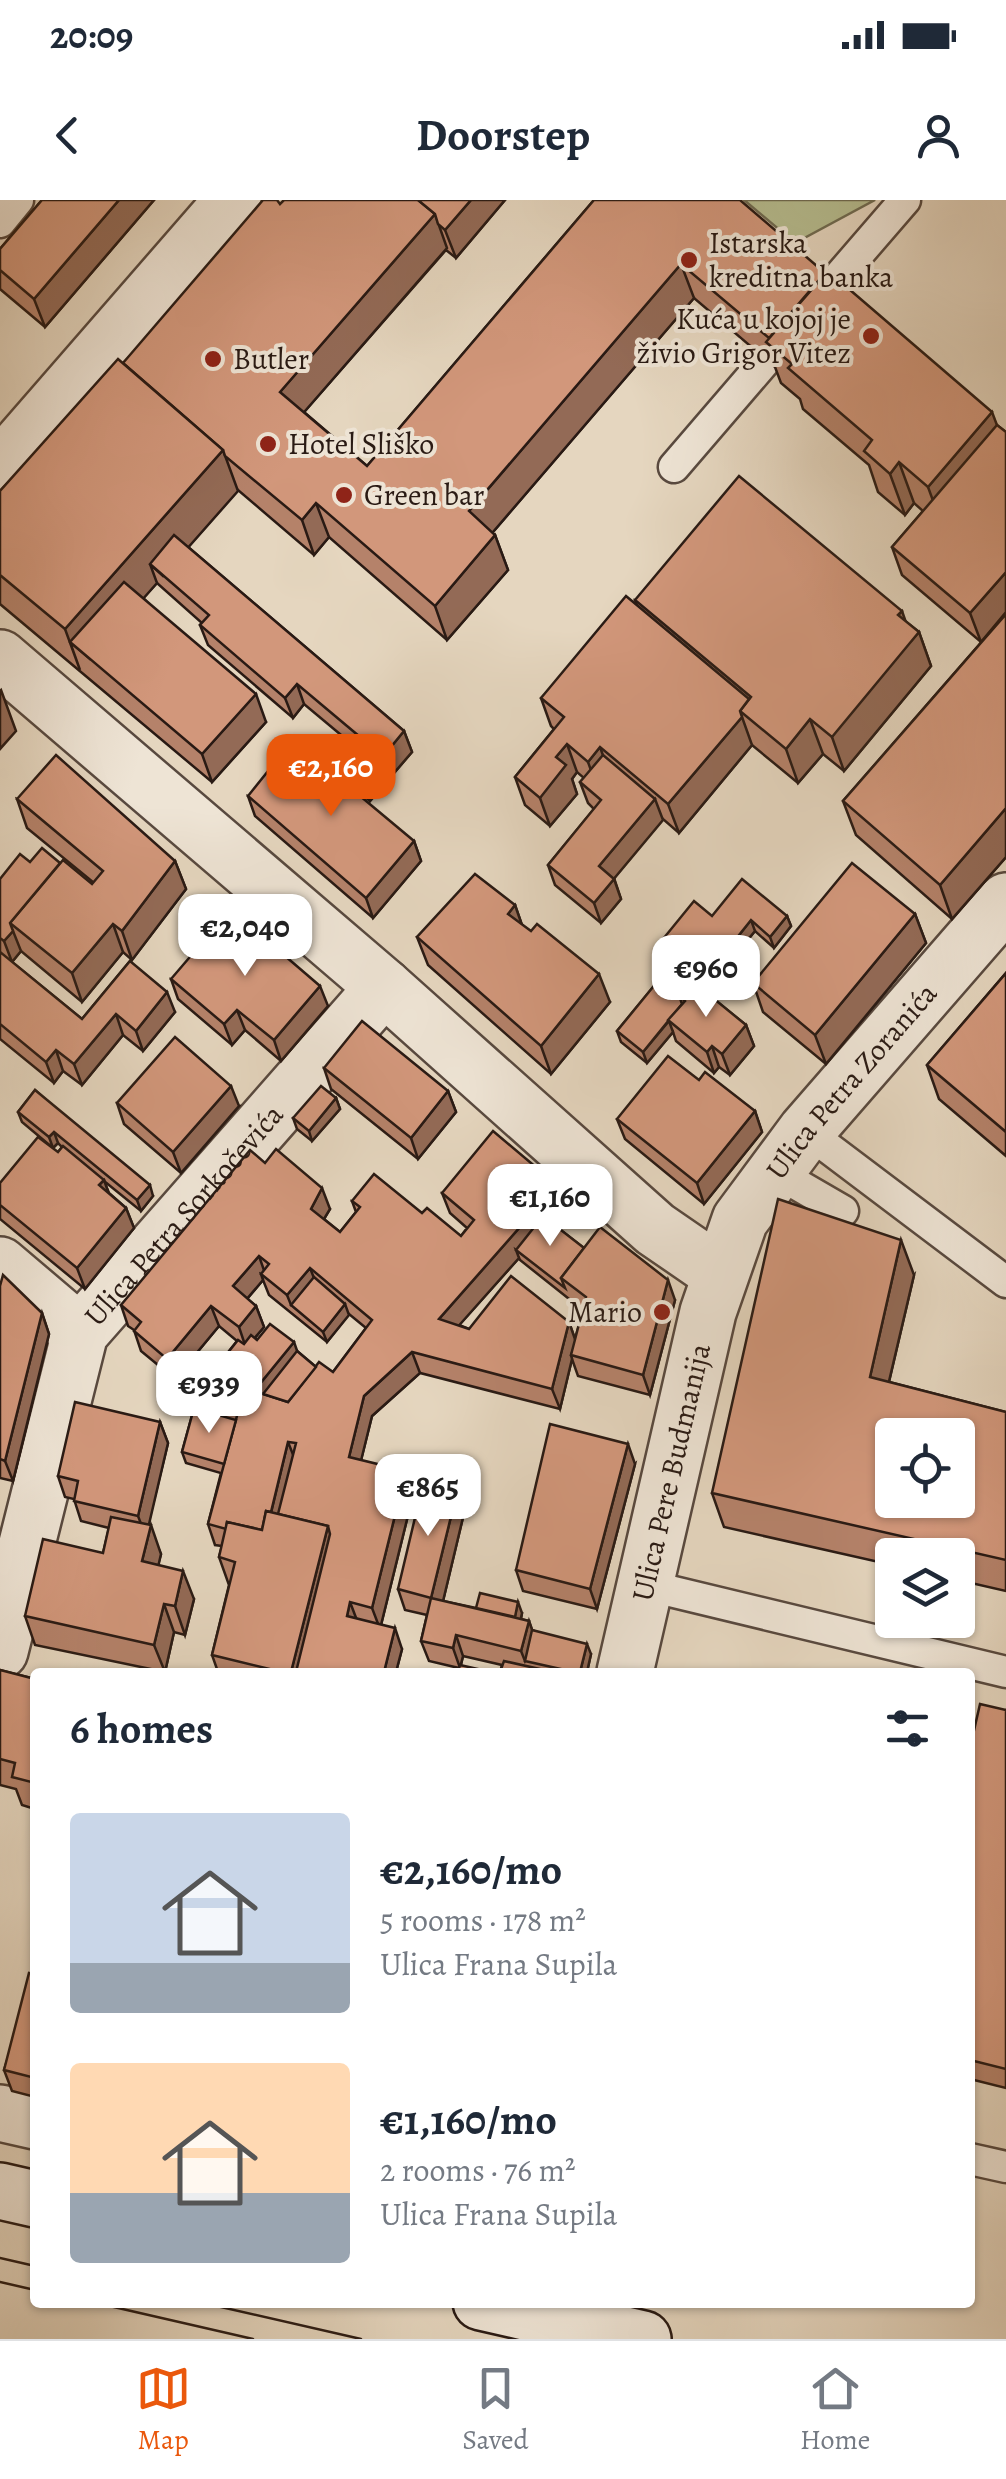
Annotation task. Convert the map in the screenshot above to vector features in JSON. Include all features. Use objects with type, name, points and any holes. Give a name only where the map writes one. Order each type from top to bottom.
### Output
[{"type":"street","points":[[0,468],[234,200]]},
{"type":"street","points":[[0,658],[384,987],[655,1229],[719,1273]]},
{"type":"street","name":"Ulica Petra Zoranića","points":[[719,1273],[740,1220],[790,1151],[1006,900]]},
{"type":"street","name":"Ulica Petra Sorkočevića","points":[[0,1652],[71,1355],[80,1334],[384,987]]},
{"type":"street","points":[[0,1264],[80,1334]]},
{"type":"street","name":"Ulica Pere Budmanija","points":[[626,1668],[719,1273]]},
{"type":"street","points":[[0,1668],[30,1675]]},
{"type":"street","points":[[0,2113],[30,2120]]},
{"type":"street","points":[[0,2191],[30,2198]]},
{"type":"street","points":[[507,2308],[644,2339]]},
{"type":"lane","points":[[0,222],[18,200]]},
{"type":"lane","points":[[824,295],[905,200]]},
{"type":"lane","points":[[674,467],[766,360]]},
{"type":"lane","points":[[790,1151],[843,1212]]},
{"type":"lane","points":[[790,1151],[1006,1282]]},
{"type":"lane","points":[[644,1585],[1006,1672]]},
{"type":"lane","points":[[975,2160],[1006,2167]]},
{"type":"green space","points":[[744,200],[875,200],[795,243]]},
{"type":"building","points":[[42,200],[119,200],[34,299],[0,270],[0,249]]},
{"type":"building","points":[[263,200],[277,200],[280,204],[284,200],[418,200],[435,214],[280,392],[367,466],[594,200],[740,200],[825,273],[769,338],[681,264],[469,511],[495,535],[435,606],[316,503],[302,520],[123,363]]},
{"type":"building","points":[[418,200],[471,200],[445,230],[435,214]]},
{"type":"building","points":[[828,271],[992,412],[928,487],[899,462],[890,474],[864,451],[872,440],[788,368],[792,364],[766,342]]},
{"type":"building","points":[[118,359],[223,450],[65,629],[0,575],[0,491]]},
{"type":"building","points":[[997,425],[1006,432],[1006,572],[970,613],[892,547]]},
{"type":"building","points":[[739,476],[902,611],[898,615],[919,632],[832,737],[810,719],[786,749],[740,711],[751,697],[635,600]]},
{"type":"building","points":[[174,535],[404,731],[363,781],[345,766],[366,742],[297,684],[285,698],[200,625],[209,615],[150,564]]},
{"type":"building","points":[[124,582],[256,694],[202,754],[70,642]]},
{"type":"building","points":[[626,596],[749,699],[740,711],[742,717],[668,804],[600,747],[588,762],[567,744],[556,757],[566,765],[540,798],[515,777],[564,717],[541,698]]},
{"type":"building","points":[[1006,614],[1006,808],[940,885],[843,801]]},
{"type":"building","points":[[293,740],[414,841],[366,898],[248,796]]},
{"type":"building","points":[[56,755],[175,861],[122,931],[113,924],[72,973],[10,923],[63,860],[92,884],[103,871],[17,799]]},
{"type":"building","points":[[603,755],[655,799],[599,866],[614,879],[594,903],[548,865],[601,800],[580,782]]},
{"type":"building","points":[[42,848],[60,863],[10,923],[13,931],[4,941],[0,938],[0,879],[20,854],[30,862]]},
{"type":"building","points":[[852,863],[915,914],[815,1035],[753,983]]},
{"type":"building","points":[[475,874],[515,905],[508,914],[531,931],[537,924],[599,974],[541,1046],[417,937]]},
{"type":"building","points":[[742,879],[787,916],[770,937],[751,920],[724,954],[732,962],[719,979],[710,972],[698,986],[691,980],[679,995],[682,1004],[643,1052],[617,1031],[680,954],[663,939],[694,901],[712,916]]},
{"type":"building","points":[[225,916],[250,938],[256,931],[320,986],[274,1040],[237,1010],[224,1024],[171,979]]},
{"type":"building","points":[[0,952],[82,1019],[130,961],[167,992],[136,1031],[116,1014],[74,1064],[56,1050],[46,1062],[0,1024]]},
{"type":"building","points":[[1006,973],[1006,1132],[927,1065]]},
{"type":"building","points":[[691,980],[746,1025],[722,1054],[712,1046],[707,1052],[668,1020],[685,1001],[679,995]]},
{"type":"building","points":[[362,1021],[448,1091],[411,1138],[324,1068]]},
{"type":"building","points":[[175,1037],[231,1086],[173,1152],[117,1103]]},
{"type":"building","points":[[668,1056],[699,1080],[705,1072],[755,1111],[697,1183],[617,1119]]},
{"type":"building","points":[[321,1086],[336,1098],[309,1131],[293,1118]]},
{"type":"building","points":[[35,1090],[150,1185],[137,1200],[54,1132],[49,1137],[18,1112]]},
{"type":"building","points":[[493,1131],[557,1185],[439,1319],[469,1329],[511,1276],[569,1322],[552,1389],[412,1352],[364,1396],[349,1457],[406,1471],[372,1608],[350,1602],[347,1616],[395,1628],[385,1668],[297,1668],[330,1534],[328,1526],[278,1514],[296,1443],[288,1442],[271,1512],[266,1511],[262,1530],[227,1522],[226,1529],[208,1524],[238,1412],[191,1399],[238,1340],[244,1344],[251,1335],[257,1340],[270,1324],[294,1342],[254,1391],[288,1402],[319,1362],[333,1372],[372,1320],[310,1268],[287,1295],[261,1274],[269,1264],[259,1256],[233,1286],[256,1306],[239,1327],[211,1306],[167,1359],[134,1331],[141,1322],[121,1305],[250,1150],[265,1163],[276,1149],[322,1188],[311,1209],[340,1232],[360,1207],[352,1201],[374,1174],[422,1213],[427,1208],[461,1236],[474,1220],[442,1193]]},
{"type":"building","points":[[38,1137],[58,1152],[63,1146],[104,1180],[99,1185],[126,1208],[77,1268],[0,1205],[0,1183]]},
{"type":"building","points":[[778,1199],[901,1240],[870,1377],[1006,1412],[1006,1560],[975,1553],[975,1538],[909,1538],[712,1493]]},
{"type":"building","points":[[543,1216],[584,1248],[561,1278],[565,1288],[516,1250]]},
{"type":"building","points":[[600,1227],[668,1280],[643,1375],[571,1355],[586,1297],[561,1278]]},
{"type":"building","points":[[3,1275],[42,1313],[5,1461],[0,1459]]},
{"type":"building","points":[[314,1277],[345,1304],[323,1332],[291,1305]]},
{"type":"building","points":[[297,1351],[316,1367],[288,1402],[263,1394]]},
{"type":"building","points":[[75,1402],[160,1422],[138,1516],[74,1501],[78,1481],[58,1476]]},
{"type":"building","points":[[194,1408],[236,1420],[224,1464],[182,1452]]},
{"type":"building","points":[[550,1424],[628,1444],[590,1589],[516,1570]]},
{"type":"building","points":[[424,1480],[458,1488],[431,1598],[398,1589]]},
{"type":"building","points":[[266,1511],[328,1526],[292,1668],[266,1668],[212,1655],[235,1562],[219,1557],[227,1522],[262,1530]]},
{"type":"building","points":[[111,1517],[151,1525],[142,1561],[183,1571],[175,1606],[164,1604],[154,1645],[25,1616],[43,1539],[103,1553]]},
{"type":"building","points":[[480,1593],[518,1602],[515,1617],[476,1608]]},
{"type":"building","points":[[431,1598],[529,1621],[521,1651],[456,1635],[453,1648],[421,1641]]},
{"type":"building","points":[[532,1630],[587,1644],[581,1668],[556,1668],[525,1661]]},
{"type":"building","points":[[504,1661],[535,1668],[501,1668]]},
{"type":"building","points":[[0,1670],[30,1678],[30,1782],[12,1777],[15,1763],[0,1759]]},
{"type":"building","points":[[980,1704],[1006,1710],[1006,2069],[975,2061],[975,1726]]},
{"type":"building","points":[[29,1973],[30,1973],[30,2077],[4,2070]]},
{"type":"tram line","points":[[0,2258],[30,2265]]},
{"type":"tram line","points":[[0,2282],[30,2289]]},
{"type":"tram line","points":[[118,2308],[253,2339]]},
{"type":"tram line","points":[[225,2308],[361,2339]]},
{"type":"place","name":"Istarska kreditna banka","points":[[689,260]]},
{"type":"place","name":"Kuća u kojoj je živio Grigor Vitez","points":[[871,336]]},
{"type":"place","name":"Butler","points":[[213,359]]},
{"type":"place","name":"Hotel Sliško","points":[[268,444]]},
{"type":"place","name":"Green bar","points":[[344,495]]},
{"type":"place","name":"Mario","points":[[662,1312]]}]
